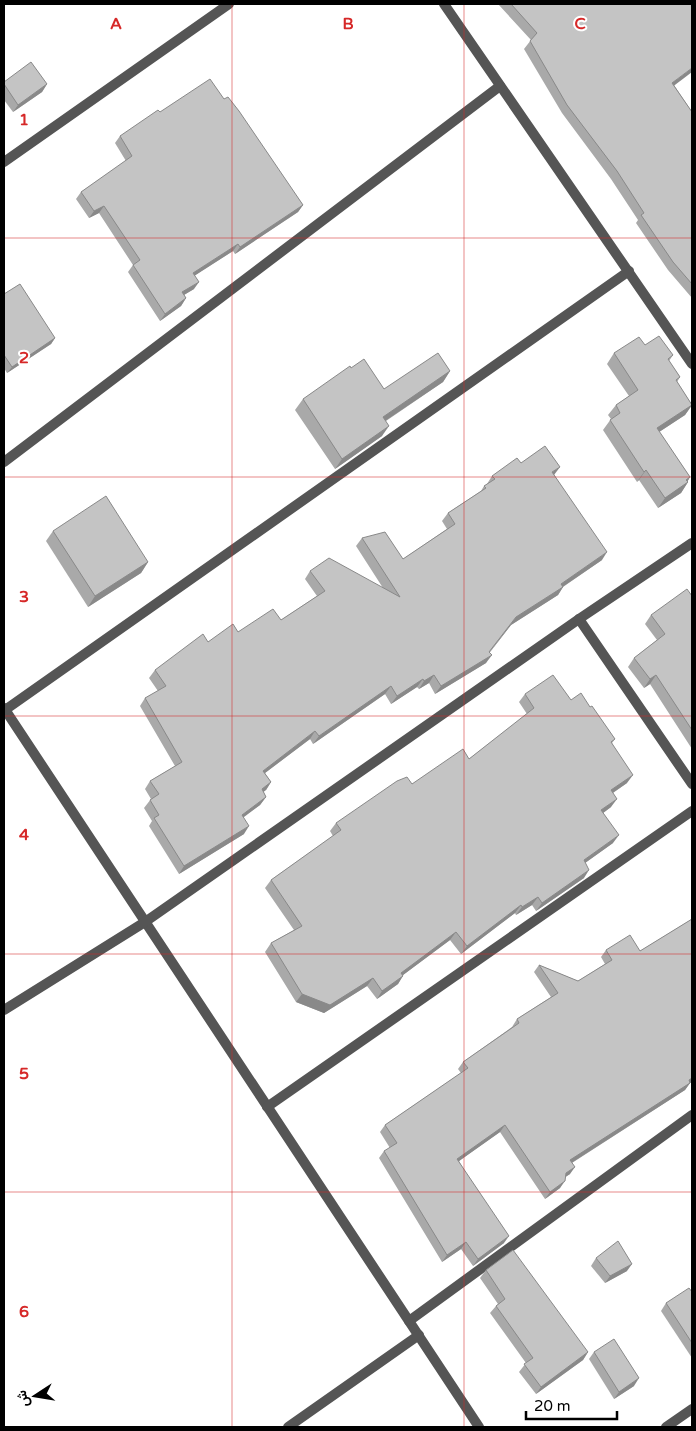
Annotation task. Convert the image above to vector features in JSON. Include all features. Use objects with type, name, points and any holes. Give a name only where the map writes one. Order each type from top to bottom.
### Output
[{"type":"street","points":[[4,162],[229,4]]},
{"type":"street","points":[[444,4],[692,364]]},
{"type":"street","points":[[4,462],[500,86]]},
{"type":"street","points":[[480,1427],[4,709],[629,271]]},
{"type":"street","points":[[4,1010],[145,922],[580,618],[692,543]]},
{"type":"street","points":[[580,618],[692,784]]},
{"type":"street","points":[[267,1107],[692,812]]},
{"type":"street","points":[[409,1321],[692,1116]]},
{"type":"street","points":[[288,1427],[419,1336]]},
{"type":"street","points":[[666,1427],[692,1409]]},
{"type":"building","points":[[511,4],[692,4],[692,68],[672,83],[692,112],[692,284],[673,262],[641,215],[644,213],[617,171],[567,105],[530,41],[537,33]]},
{"type":"building","points":[[31,62],[47,84],[18,105],[4,82]]},
{"type":"building","points":[[210,79],[224,99],[228,97],[239,111],[303,205],[240,247],[238,244],[193,273],[199,282],[182,292],[186,298],[165,314],[133,265],[140,260],[104,206],[94,211],[81,192],[132,156],[120,136],[158,110],[160,112]]},
{"type":"building","points":[[20,284],[55,338],[12,367],[4,355],[4,294]]},
{"type":"building","points":[[659,336],[673,355],[668,359],[680,377],[676,380],[692,405],[657,428],[690,477],[686,480],[688,482],[665,498],[646,470],[644,472],[610,420],[620,413],[616,405],[638,390],[614,353],[639,337],[645,345]]},
{"type":"building","points":[[438,353],[450,371],[383,417],[389,426],[342,459],[303,399],[350,366],[351,368],[364,359],[384,389]]},
{"type":"building","points":[[545,446],[560,467],[552,472],[607,552],[561,584],[563,587],[516,617],[489,652],[492,655],[441,686],[434,675],[424,681],[423,679],[397,696],[391,686],[319,736],[315,731],[263,771],[271,782],[262,789],[266,797],[242,815],[249,826],[184,866],[154,818],[159,815],[150,800],[159,794],[150,781],[182,762],[145,698],[166,686],[155,670],[203,634],[208,642],[233,624],[238,632],[273,609],[281,620],[325,591],[310,571],[329,558],[400,597],[362,538],[385,532],[403,559],[455,524],[448,513],[486,488],[484,486],[495,479],[492,476],[517,458],[521,463]]},
{"type":"building","points":[[106,496],[148,562],[95,596],[53,531]]},
{"type":"building","points":[[687,589],[692,596],[692,730],[656,675],[650,679],[634,658],[665,634],[651,615]]},
{"type":"building","points":[[553,675],[571,700],[581,693],[590,707],[592,706],[615,739],[611,742],[633,775],[611,790],[617,799],[601,810],[619,835],[584,860],[589,870],[542,903],[538,897],[522,907],[521,905],[467,946],[456,932],[401,973],[403,976],[382,991],[373,978],[330,1005],[302,994],[271,943],[302,926],[271,880],[341,830],[336,823],[397,781],[407,777],[412,784],[463,749],[469,759],[534,708],[525,694]]},
{"type":"building","points":[[692,919],[692,1078],[689,1080],[690,1083],[570,1160],[575,1167],[566,1173],[565,1181],[550,1192],[505,1125],[457,1159],[509,1236],[478,1259],[466,1242],[447,1255],[384,1151],[397,1143],[385,1125],[468,1068],[463,1062],[519,1023],[517,1019],[558,993],[539,965],[578,981],[612,960],[606,950],[630,935],[640,951]]},
{"type":"building","points":[[618,1241],[632,1264],[610,1276],[596,1258]]},
{"type":"building","points":[[513,1250],[588,1352],[541,1387],[524,1364],[533,1358],[496,1306],[505,1299],[486,1270]]},
{"type":"building","points":[[689,1288],[692,1292],[692,1343],[666,1303]]},
{"type":"building","points":[[614,1339],[639,1378],[619,1392],[594,1352]]}]
